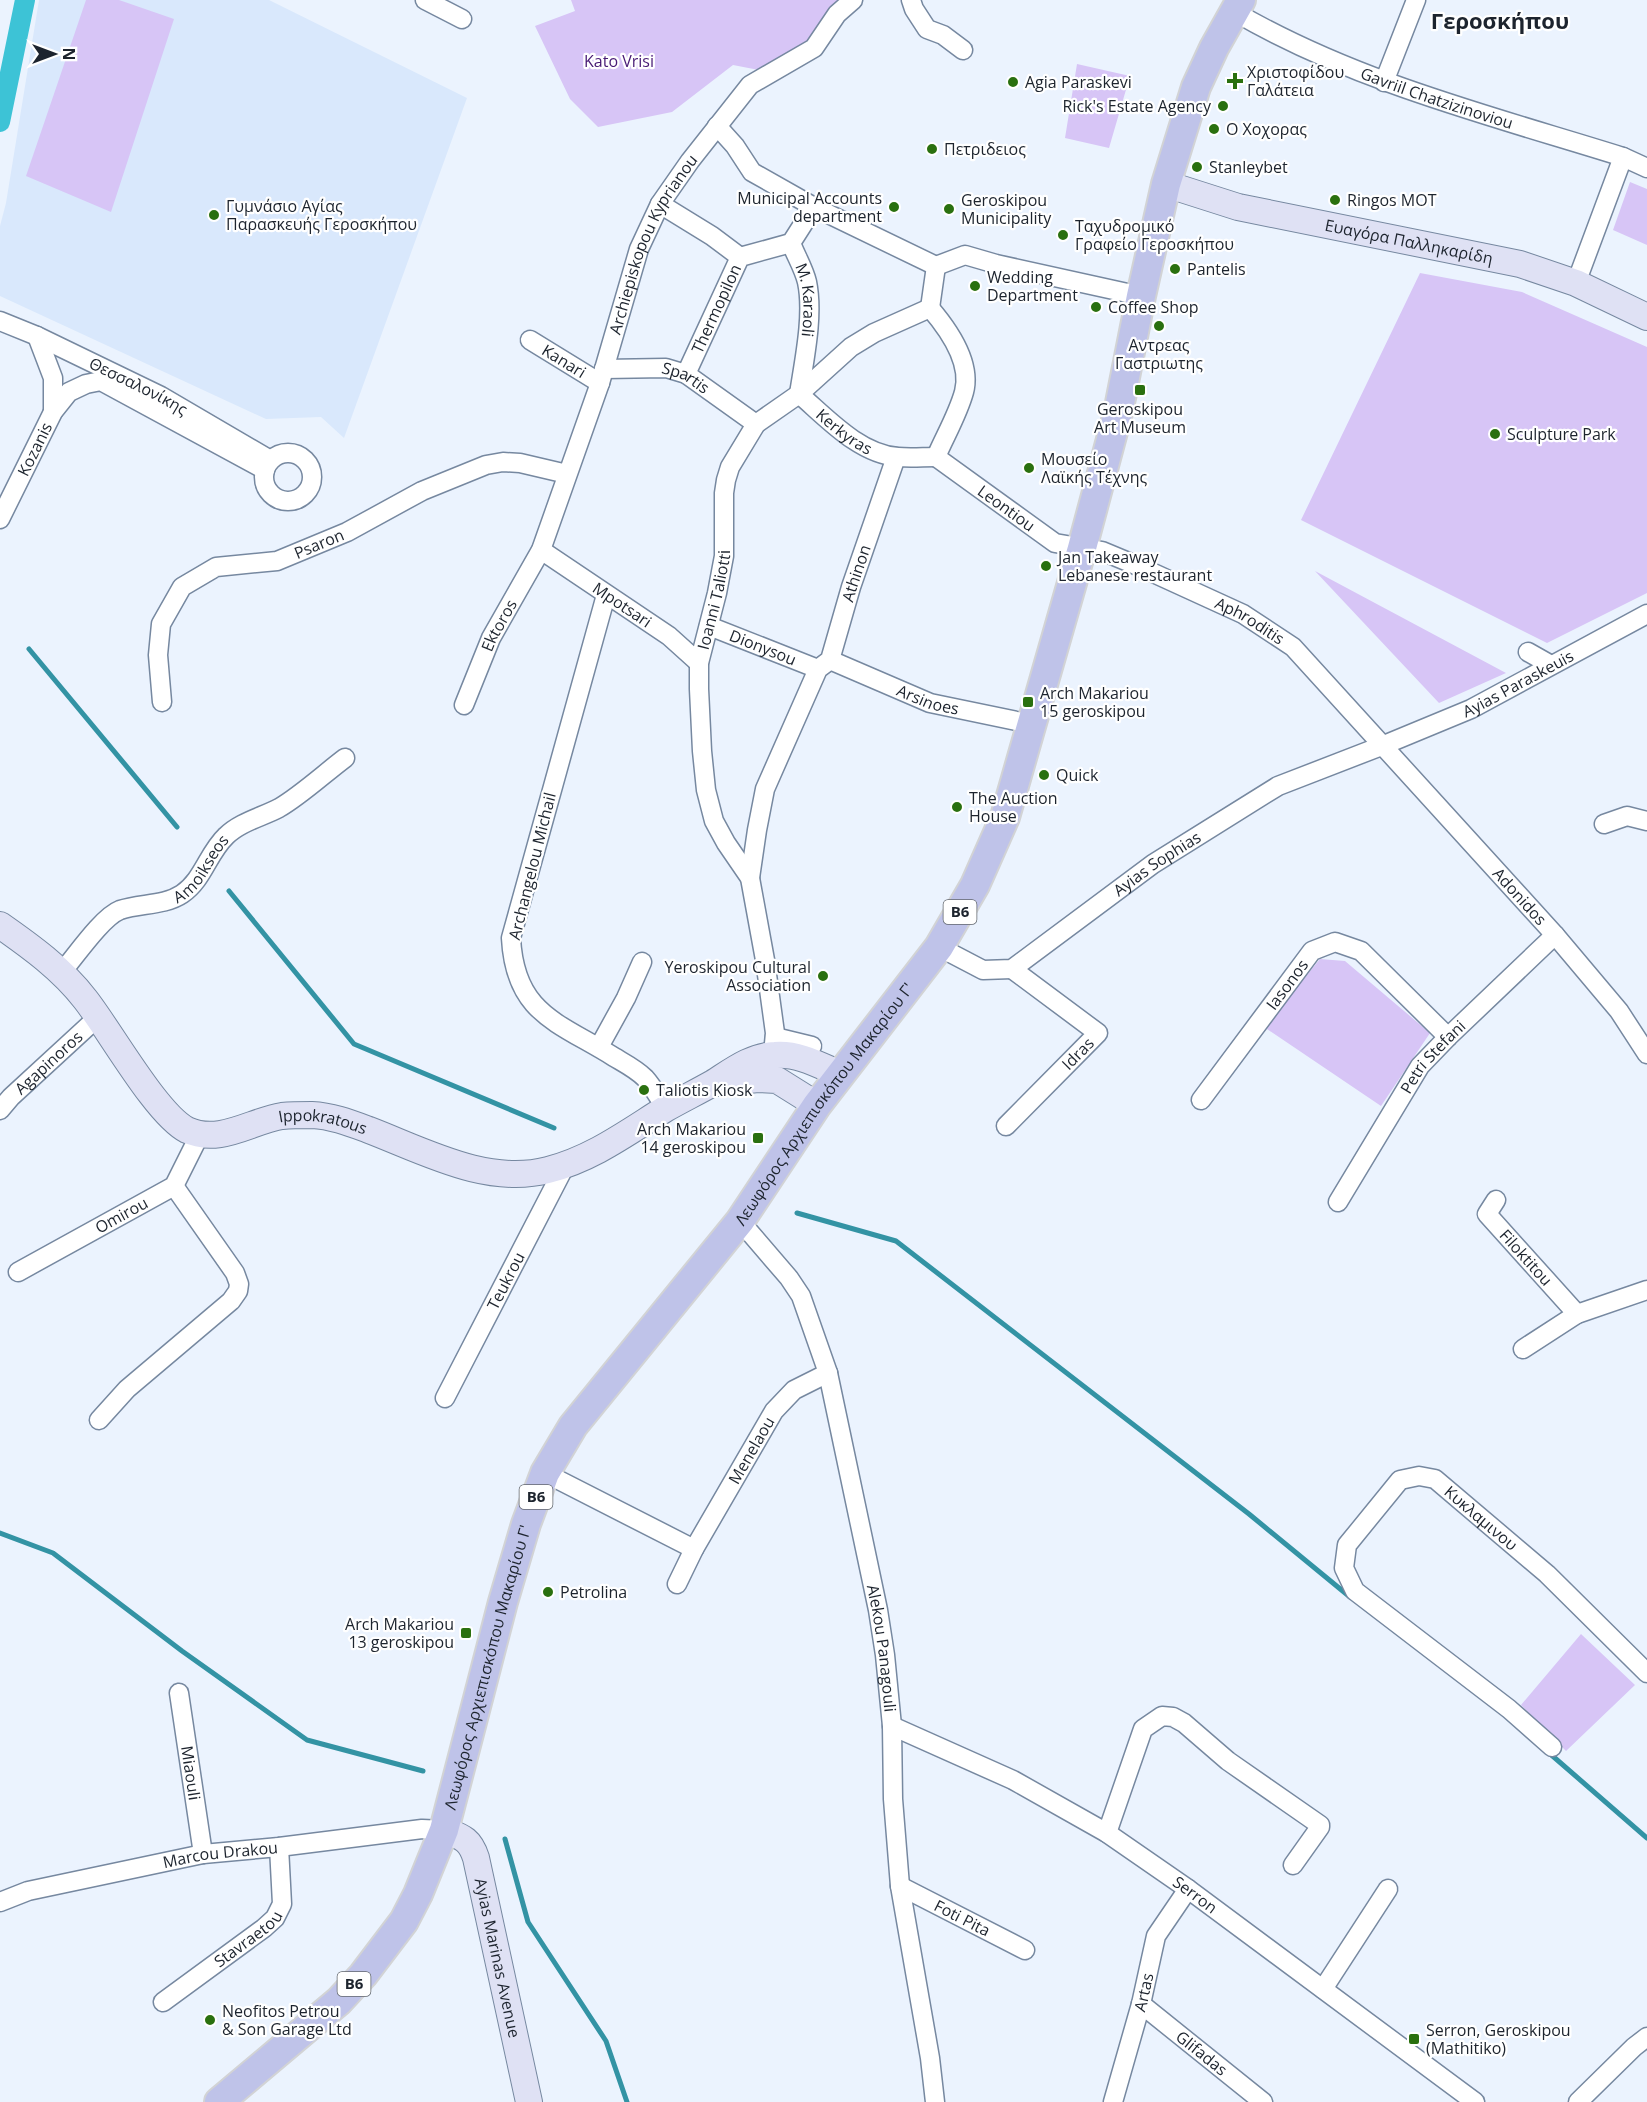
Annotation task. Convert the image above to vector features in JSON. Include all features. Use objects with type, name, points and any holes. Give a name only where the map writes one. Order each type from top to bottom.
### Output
[{"type":"main road","name":"Λεωφόρος Αρχιεπισκόπου Μακαρίου Γ'","points":[[219,2102],[339,2001],[363,1975],[404,1921],[418,1894],[444,1830],[503,1602],[526,1524],[545,1473],[579,1417],[741,1221],[817,1105],[939,947],[975,885],[1005,817],[1082,548],[1118,413],[1166,184],[1196,87],[1214,48],[1238,6]]},
{"type":"street","points":[[425,0],[462,19]]},
{"type":"street","name":"Archiepiskopou Kyprianou","points":[[540,550],[602,376],[639,249],[660,204],[717,126],[750,86],[814,48],[837,14],[852,0]]},
{"type":"street","points":[[911,0],[927,29],[944,35],[963,50]]},
{"type":"street","points":[[1384,82],[1416,0]]},
{"type":"street","name":"Gavriil Chatzizinoviou","points":[[1238,6],[1309,51],[1384,82],[1623,157],[1647,168]]},
{"type":"street","points":[[717,126],[735,146],[752,172],[814,207],[936,266],[965,255],[1141,296]]},
{"type":"street","points":[[1576,283],[1623,157]]},
{"type":"street","name":"Ευαγόρα Παλληκαρίδη","points":[[1166,184],[1238,207],[1520,264],[1576,283],[1647,317]]},
{"type":"street","points":[[660,204],[712,236],[740,257]]},
{"type":"street","points":[[791,243],[814,207]]},
{"type":"street","name":"Thermopilon","points":[[686,374],[740,257],[791,243]]},
{"type":"street","name":"M. Karaoli","points":[[791,243],[807,281],[808,296],[808,320],[800,394]]},
{"type":"street","points":[[896,457],[936,457],[964,391],[961,358],[953,336],[930,308],[936,266]]},
{"type":"street","name":"Ioanni Taliotti","points":[[774,1046],[765,960],[750,878],[714,821],[706,790],[702,751],[699,663],[724,556],[726,480],[730,467],[756,424],[800,394],[851,347],[874,333],[930,308]]},
{"type":"street","name":"Θεσσαλονίκης","points":[[0,321],[37,336],[161,396],[268,465],[101,381]]},
{"type":"street","name":"Kozanis","points":[[37,336],[53,378],[53,412]]},
{"type":"street","name":"Kanari","points":[[530,340],[602,376]]},
{"type":"street","name":"Spartis","points":[[602,376],[666,368],[686,374],[756,424]]},
{"type":"street","name":"Kozanis","points":[[0,519],[53,412],[69,392],[86,384],[101,381]]},
{"type":"street","name":"Kerkyras","points":[[800,394],[859,442],[876,451],[896,457]]},
{"type":"street","name":"Athinon","points":[[750,878],[765,789],[824,664],[896,457]]},
{"type":"street","name":"Leontiou","points":[[936,457],[1055,543],[1082,548]]},
{"type":"street","name":"Psaron","points":[[162,702],[158,655],[161,624],[182,587],[216,567],[277,561],[347,532],[422,491],[486,465],[503,462],[520,463],[567,474]]},
{"type":"street","name":"Aphroditis","points":[[1082,548],[1102,551],[1243,614],[1293,647],[1384,745]]},
{"type":"street","name":"Mpotsari","points":[[540,550],[669,636],[699,663]]},
{"type":"street","name":"Ektoros","points":[[464,705],[490,638],[540,550]]},
{"type":"street","name":"Archangelou Michail","points":[[606,595],[511,938],[512,960],[519,982],[537,1008],[564,1028],[599,1047],[644,1077],[666,1108]]},
{"type":"street","name":"Ayias Paraskeuis","points":[[1384,745],[1471,709],[1647,614]]},
{"type":"street","name":"Dionysou","points":[[709,626],[824,664]]},
{"type":"street","points":[[1528,652],[1551,665]]},
{"type":"street","name":"Arsinoes","points":[[824,664],[930,703],[1031,724]]},
{"type":"street","name":"Adonidos","points":[[1384,745],[1555,935],[1619,1011],[1646,1052]]},
{"type":"street","name":"Ayias Sophias","points":[[1012,969],[1153,864],[1278,786],[1384,745]]},
{"type":"street","name":"Amoikseos","points":[[61,974],[109,916],[132,906],[155,904],[180,896],[196,881],[219,844],[233,830],[281,807],[345,758]]},
{"type":"street","points":[[1605,824],[1627,816],[1647,821]]},
{"type":"street","points":[[0,925],[36,950],[84,997],[153,1095],[174,1120],[186,1129],[200,1134],[174,1186],[239,1279],[238,1291],[231,1301],[127,1389],[99,1420]]},
{"type":"street","name":"Petri Stefani","points":[[1338,1202],[1420,1066],[1555,935]]},
{"type":"street","name":"Iasonos","points":[[1201,1100],[1312,951],[1335,942],[1361,951],[1448,1037]]},
{"type":"street","points":[[939,947],[983,970],[1012,969]]},
{"type":"street","points":[[599,1047],[642,962]]},
{"type":"street","name":"Idras","points":[[1006,1126],[1098,1033],[1012,969]]},
{"type":"street","name":"Agapinoros","points":[[0,1110],[11,1097],[98,1017]]},
{"type":"street","points":[[774,1046],[812,1046]]},
{"type":"street","name":"Ippokratous","points":[[200,1134],[219,1135],[283,1116],[314,1115],[339,1119],[455,1163],[493,1173],[546,1171],[617,1140],[666,1108],[774,1046],[840,1074]]},
{"type":"street","name":"Ippokratous","points":[[712,1083],[758,1079],[777,1080],[817,1105]]},
{"type":"street","name":"Teukrou","points":[[445,1398],[566,1164]]},
{"type":"street","name":"Omirou","points":[[18,1272],[174,1186]]},
{"type":"street","name":"Filoktitou","points":[[1496,1200],[1487,1214],[1577,1314]]},
{"type":"street","name":"Alekou Panagouli","points":[[741,1221],[789,1278],[801,1296],[828,1373],[879,1610],[892,1726],[893,1799],[900,1886],[930,2058],[935,2102]]},
{"type":"street","points":[[1523,1348],[1577,1314],[1647,1290]]},
{"type":"street","name":"Menelaou","points":[[677,1584],[694,1549],[774,1411],[794,1390],[828,1373]]},
{"type":"street","points":[[545,1473],[694,1549]]},
{"type":"street","name":"Κυκλαμινου","points":[[1552,1747],[1509,1710],[1355,1591],[1344,1568],[1347,1545],[1400,1480],[1419,1476],[1435,1479],[1547,1574],[1647,1673]]},
{"type":"street","name":"Miaouli","points":[[179,1693],[203,1854]]},
{"type":"street","points":[[1107,1833],[1143,1729],[1162,1716],[1173,1717],[1184,1723],[1228,1761],[1320,1825],[1293,1865]]},
{"type":"street","name":"Serron","points":[[892,1726],[1013,1780],[1107,1833],[1188,1889],[1475,2102]]},
{"type":"street","name":"Marcou Drakou","points":[[0,1902],[28,1891],[203,1854],[422,1829],[444,1830]]},
{"type":"street","name":"Ayias Marinas Avenue","points":[[444,1830],[470,1843],[476,1858],[529,2102]]},
{"type":"street","name":"Stavraetou","points":[[163,2001],[275,1918],[282,1904],[279,1847]]},
{"type":"street","name":"Foti Pita","points":[[900,1886],[1026,1950]]},
{"type":"street","name":"Artas","points":[[1113,2102],[1141,2004],[1156,1936],[1188,1889]]},
{"type":"street","points":[[1323,1989],[1388,1889]]},
{"type":"street","name":"Glifadas","points":[[1141,2004],[1263,2102]]},
{"type":"street","points":[[1590,2098],[1647,2037]]},
{"type":"shaded area","name":"Γυμνάσιο Αγίας Παρασκευής Γεροσκήπου","points":[[39,0],[269,0],[467,98],[344,438],[321,417],[266,419],[0,296],[0,226],[6,203]]},
{"type":"green space","points":[[86,0],[119,0],[174,19],[111,212],[26,176]]},
{"type":"green space","name":"Kato Vrisi","points":[[571,0],[842,0],[817,39],[764,71],[733,65],[672,112],[598,127],[570,99],[535,26],[575,11]]},
{"type":"green space","points":[[1077,64],[1130,76],[1109,148],[1065,138]]},
{"type":"green space","points":[[1630,182],[1647,189],[1647,245],[1613,230]]},
{"type":"green space","name":"Sculpture Park","points":[[1420,273],[1522,292],[1647,347],[1647,593],[1547,643],[1301,520]]},
{"type":"green space","points":[[1315,571],[1506,673],[1439,703]]},
{"type":"green space","points":[[1320,959],[1345,961],[1430,1033],[1381,1106],[1264,1027]]},
{"type":"green space","points":[[1581,1634],[1635,1685],[1566,1751],[1521,1705]]},
{"type":"waterway","points":[[0,122],[25,0]]},
{"type":"waterway","points":[[29,649],[177,827]]},
{"type":"waterway","points":[[229,891],[354,1044],[554,1128]]},
{"type":"waterway","points":[[797,1213],[896,1241],[1249,1514],[1350,1597]]},
{"type":"waterway","points":[[0,1533],[53,1553],[182,1651],[307,1740],[423,1771]]},
{"type":"waterway","points":[[1548,1752],[1647,1838]]},
{"type":"waterway","points":[[505,1839],[528,1922],[606,2041],[627,2102]]},
{"type":"place","name":"Χριστοφίδου Γαλάτεια","points":[[1235,81]]},
{"type":"place","name":"Agia Paraskevi","points":[[1013,82]]},
{"type":"place","name":"Rick's Estate Agency","points":[[1223,106]]},
{"type":"place","name":"Ο Χοχορας","points":[[1214,129]]},
{"type":"place","name":"Πετριδειος","points":[[932,149]]},
{"type":"place","name":"Stanleybet","points":[[1197,167]]},
{"type":"place","name":"Ringos MOT","points":[[1335,200]]},
{"type":"place","name":"Municipal Accounts department","points":[[894,207]]},
{"type":"place","name":"Geroskipou Municipality","points":[[949,209]]},
{"type":"place","name":"Γυμνάσιο Αγίας Παρασκευής Γεροσκήπου","points":[[214,215]]},
{"type":"place","name":"Ταχυδρομικό Γραφείο Γεροσκήπου","points":[[1063,235]]},
{"type":"place","name":"Pantelis","points":[[1175,269]]},
{"type":"place","name":"Wedding Department","points":[[975,286]]},
{"type":"place","name":"Coffee Shop","points":[[1096,307]]},
{"type":"place","name":"Αντρεας Γαστριωτης","points":[[1159,326]]},
{"type":"place","name":"Geroskipou Art Museum","points":[[1140,390]]},
{"type":"place","name":"Sculpture Park","points":[[1495,434]]},
{"type":"place","name":"Μουσείο Λαϊκής Τέχνης","points":[[1029,468]]},
{"type":"place","name":"Jan Takeaway Lebanese restaurant","points":[[1046,566]]},
{"type":"place","name":"Arch Makariou 15 geroskipou","points":[[1028,702]]},
{"type":"place","name":"Quick","points":[[1044,775]]},
{"type":"place","name":"The Auction House","points":[[957,807]]},
{"type":"place","name":"Yeroskipou Cultural Association","points":[[823,976]]},
{"type":"place","name":"Taliotis Kiosk","points":[[644,1090]]},
{"type":"place","name":"Arch Makariou 14 geroskipou","points":[[758,1138]]},
{"type":"place","name":"Petrolina","points":[[548,1592]]},
{"type":"place","name":"Arch Makariou 13 geroskipou","points":[[466,1633]]},
{"type":"place","name":"Neofitos Petrou & Son Garage Ltd","points":[[210,2020]]},
{"type":"place","name":"Serron, Geroskipou (Mathitiko)","points":[[1414,2039]]},
{"type":"district","name":"Γεροσκήπου","points":[[1500,21]]}]
